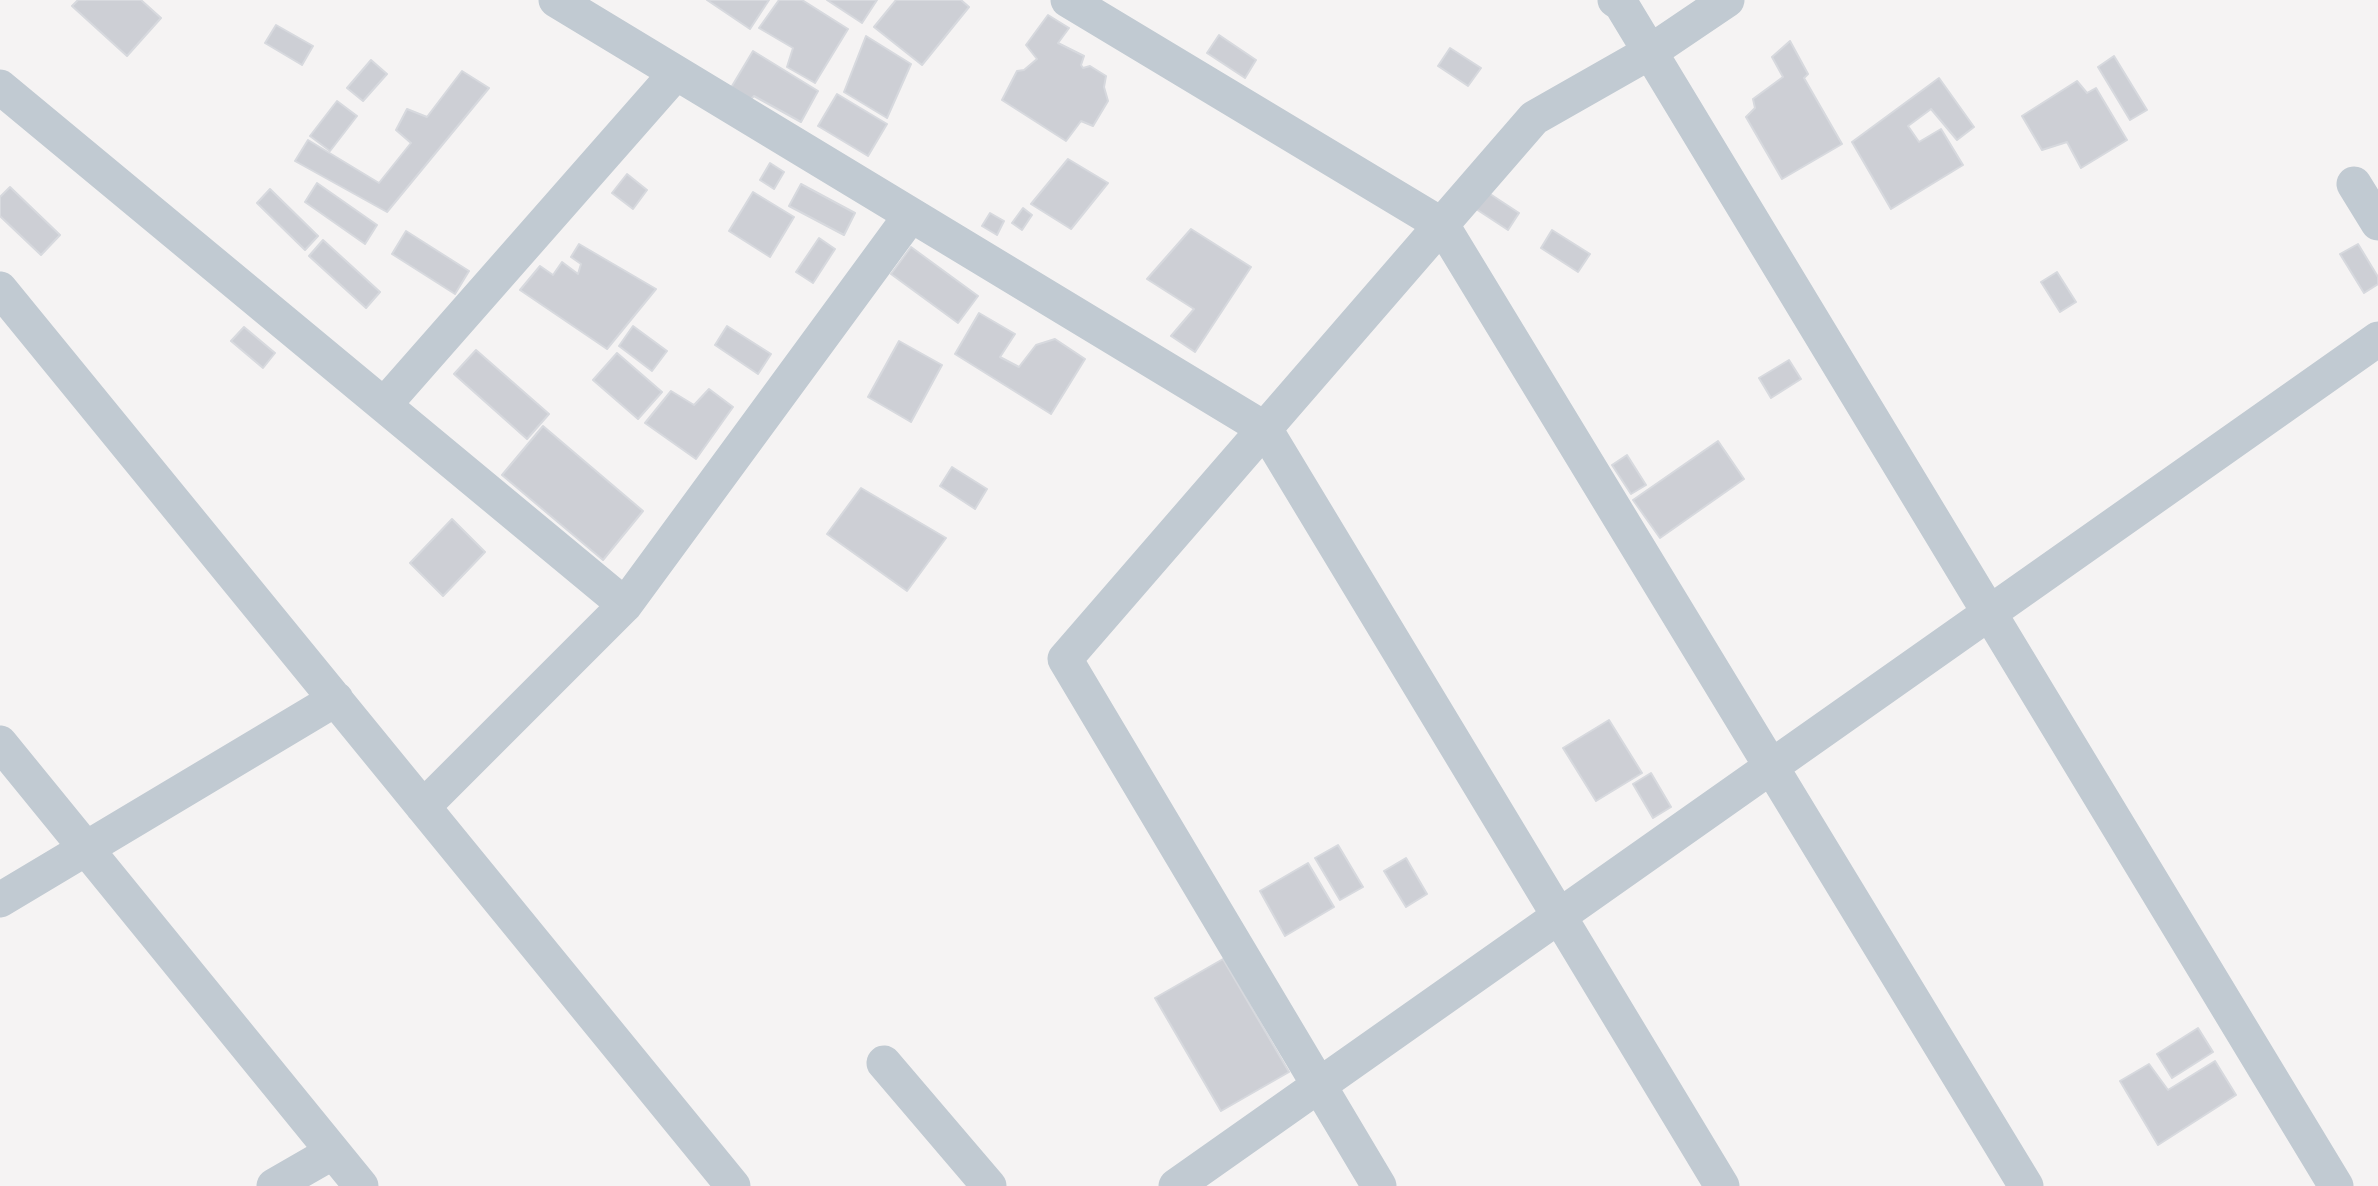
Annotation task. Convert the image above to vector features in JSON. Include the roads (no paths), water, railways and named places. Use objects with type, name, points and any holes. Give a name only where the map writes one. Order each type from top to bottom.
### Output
[{"type":"street","points":[[556,0],[1265,429],[1722,1186]]},
{"type":"street","points":[[1068,0],[1442,225],[2026,1186]]},
{"type":"street","points":[[1615,0],[1621,4],[2336,1186]]},
{"type":"street","points":[[1379,1186],[1065,659],[1534,118],[1650,52],[1727,0]]},
{"type":"street","points":[[384,405],[676,73]]},
{"type":"street","points":[[0,87],[625,605]]},
{"type":"street","points":[[2354,184],[2378,223]]},
{"type":"street","points":[[423,807],[625,605],[911,215]]},
{"type":"street","points":[[0,289],[733,1186]]},
{"type":"street","points":[[1176,1186],[2378,339]]},
{"type":"street","points":[[0,900],[335,699]]},
{"type":"street","points":[[0,743],[361,1186]]},
{"type":"street","points":[[884,1063],[989,1186]]},
{"type":"street","points":[[274,1186],[333,1152]]}]
